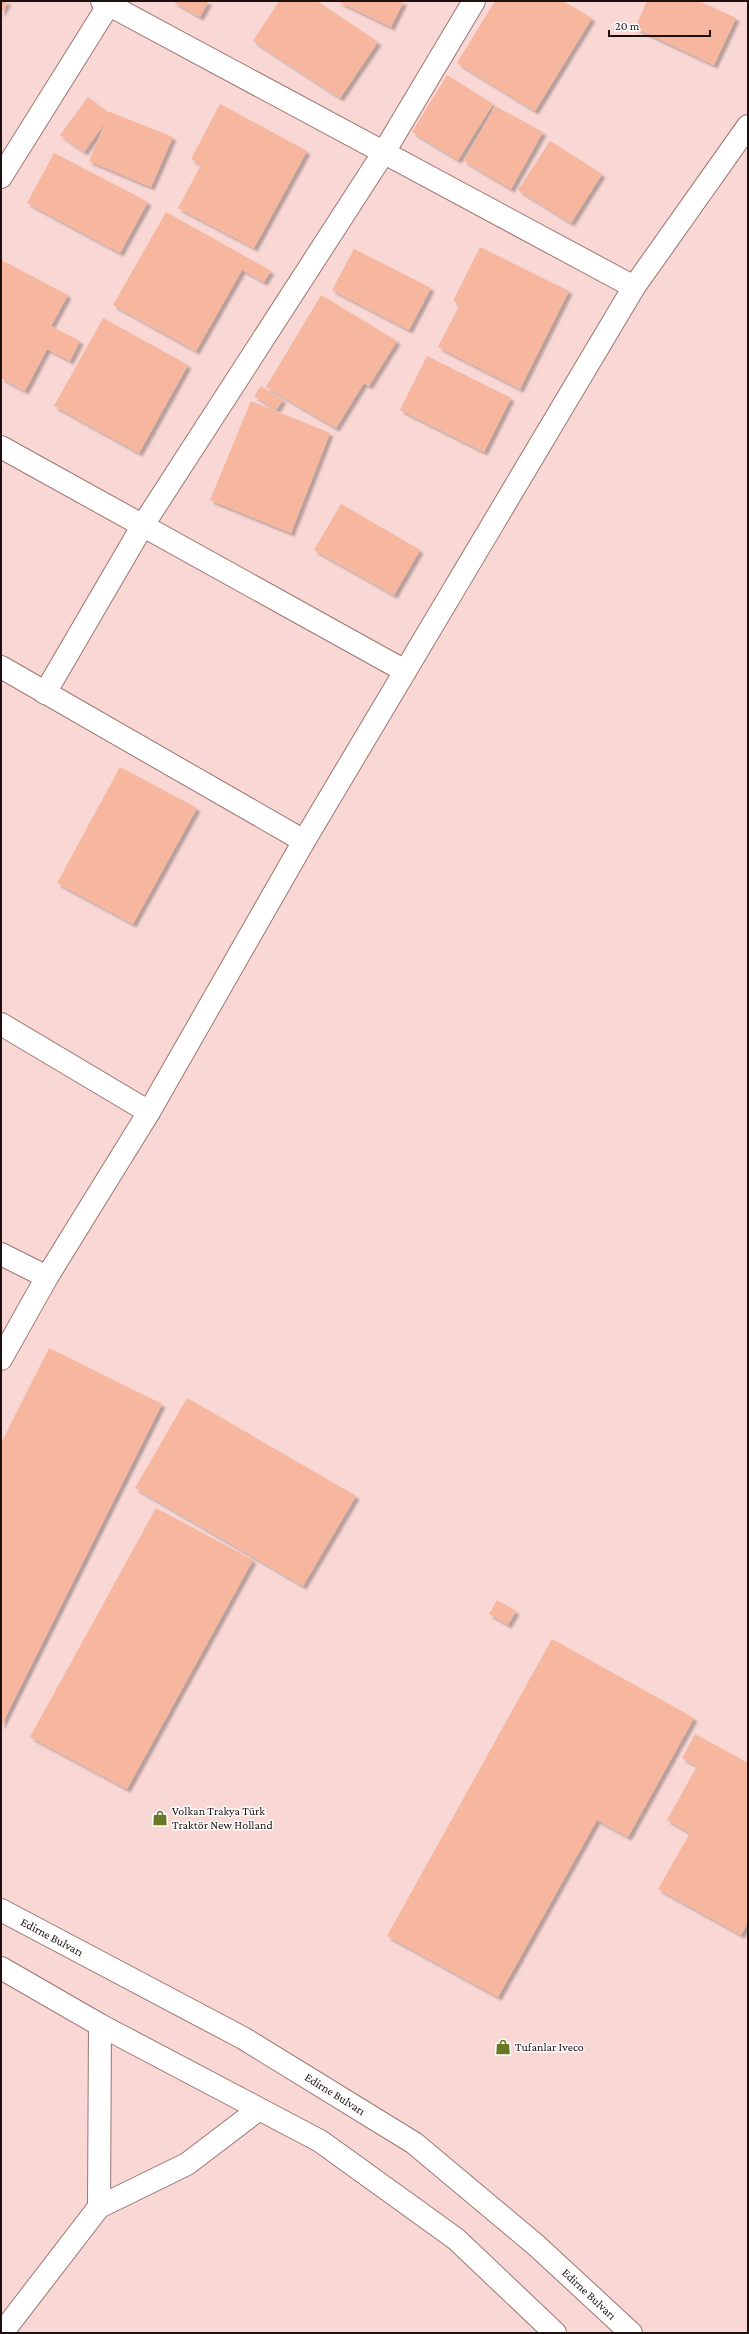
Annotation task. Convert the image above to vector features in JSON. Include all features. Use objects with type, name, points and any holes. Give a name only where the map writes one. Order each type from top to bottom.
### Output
[{"type":"main road","points":[[45,693],[143,525],[384,152],[474,1]]},
{"type":"main road","points":[[1,177],[107,2],[634,287]]},
{"type":"main road","points":[[1,1359],[46,1277],[149,1112],[304,841],[634,287],[748,126]]},
{"type":"main road","points":[[1,447],[405,671]]},
{"type":"main road","points":[[1,668],[304,841]]},
{"type":"main road","points":[[1,1024],[149,1112]]},
{"type":"main road","points":[[1,1254],[46,1277]]},
{"type":"main road","name":"Edirne Bulvarı","points":[[1,1910],[243,2038],[414,2143],[537,2246],[631,2333]]},
{"type":"main road","points":[[1,1968],[100,2025],[258,2110],[320,2141],[456,2239],[555,2333]]},
{"type":"main road","points":[[99,2208],[100,2025]]},
{"type":"main road","points":[[2,2333],[99,2208],[187,2164],[258,2110]]},
{"type":"building","points":[[1,1],[8,1],[1,14]]},
{"type":"building","points":[[172,1],[209,1],[200,17]]},
{"type":"building","points":[[279,1],[317,1],[378,42],[340,98],[253,41]]},
{"type":"building","points":[[337,1],[404,1],[391,27]]},
{"type":"building","points":[[495,1],[563,1],[592,18],[535,111],[457,63]]},
{"type":"building","points":[[647,1],[699,1],[736,18],[714,65],[635,28]]},
{"type":"building","points":[[447,75],[493,104],[458,160],[412,132]]},
{"type":"building","points":[[88,97],[109,113],[110,112],[173,137],[151,187],[89,161],[105,123],[84,152],[60,135]]},
{"type":"building","points":[[220,104],[307,151],[254,248],[178,208],[201,165],[191,159]]},
{"type":"building","points":[[495,106],[543,132],[511,189],[464,161]]},
{"type":"building","points":[[550,141],[602,174],[571,223],[518,190]]},
{"type":"building","points":[[54,153],[148,202],[120,253],[27,203]]},
{"type":"building","points":[[166,212],[271,271],[264,282],[242,270],[196,351],[113,305]]},
{"type":"building","points":[[480,247],[569,291],[520,389],[438,347],[460,304],[453,301]]},
{"type":"building","points":[[354,249],[431,288],[409,330],[332,290]]},
{"type":"building","points":[[1,260],[68,295],[51,326],[80,341],[70,361],[47,349],[25,391],[1,378]]},
{"type":"building","points":[[321,295],[397,341],[369,386],[364,383],[336,428],[266,387]]},
{"type":"building","points":[[103,318],[188,365],[139,453],[54,406]]},
{"type":"building","points":[[427,356],[511,398],[484,452],[400,410]]},
{"type":"building","points":[[261,386],[283,400],[276,410],[254,396]]},
{"type":"building","points":[[251,401],[330,433],[291,533],[210,500]]},
{"type":"building","points":[[341,504],[420,550],[394,595],[314,550]]},
{"type":"building","points":[[120,767],[197,808],[133,924],[57,883]]},
{"type":"building","points":[[49,1348],[162,1404],[1,1726],[1,1443]]},
{"type":"building","points":[[187,1398],[356,1496],[303,1586],[135,1488]]},
{"type":"building","points":[[156,1508],[253,1560],[127,1789],[30,1737]]},
{"type":"building","points":[[497,1600],[516,1611],[508,1625],[489,1614]]},
{"type":"building","points":[[552,1639],[694,1718],[628,1837],[597,1820],[498,1997],[387,1936]]},
{"type":"building","points":[[695,1734],[748,1763],[748,1923],[741,1935],[658,1889],[690,1833],[667,1820],[697,1766],[682,1758]]},
{"type":"place","name":"Volkan Trakya Türk Traktör New Holland","points":[[160,1818]]},
{"type":"place","name":"Tufanlar Iveco","points":[[503,2047]]}]
